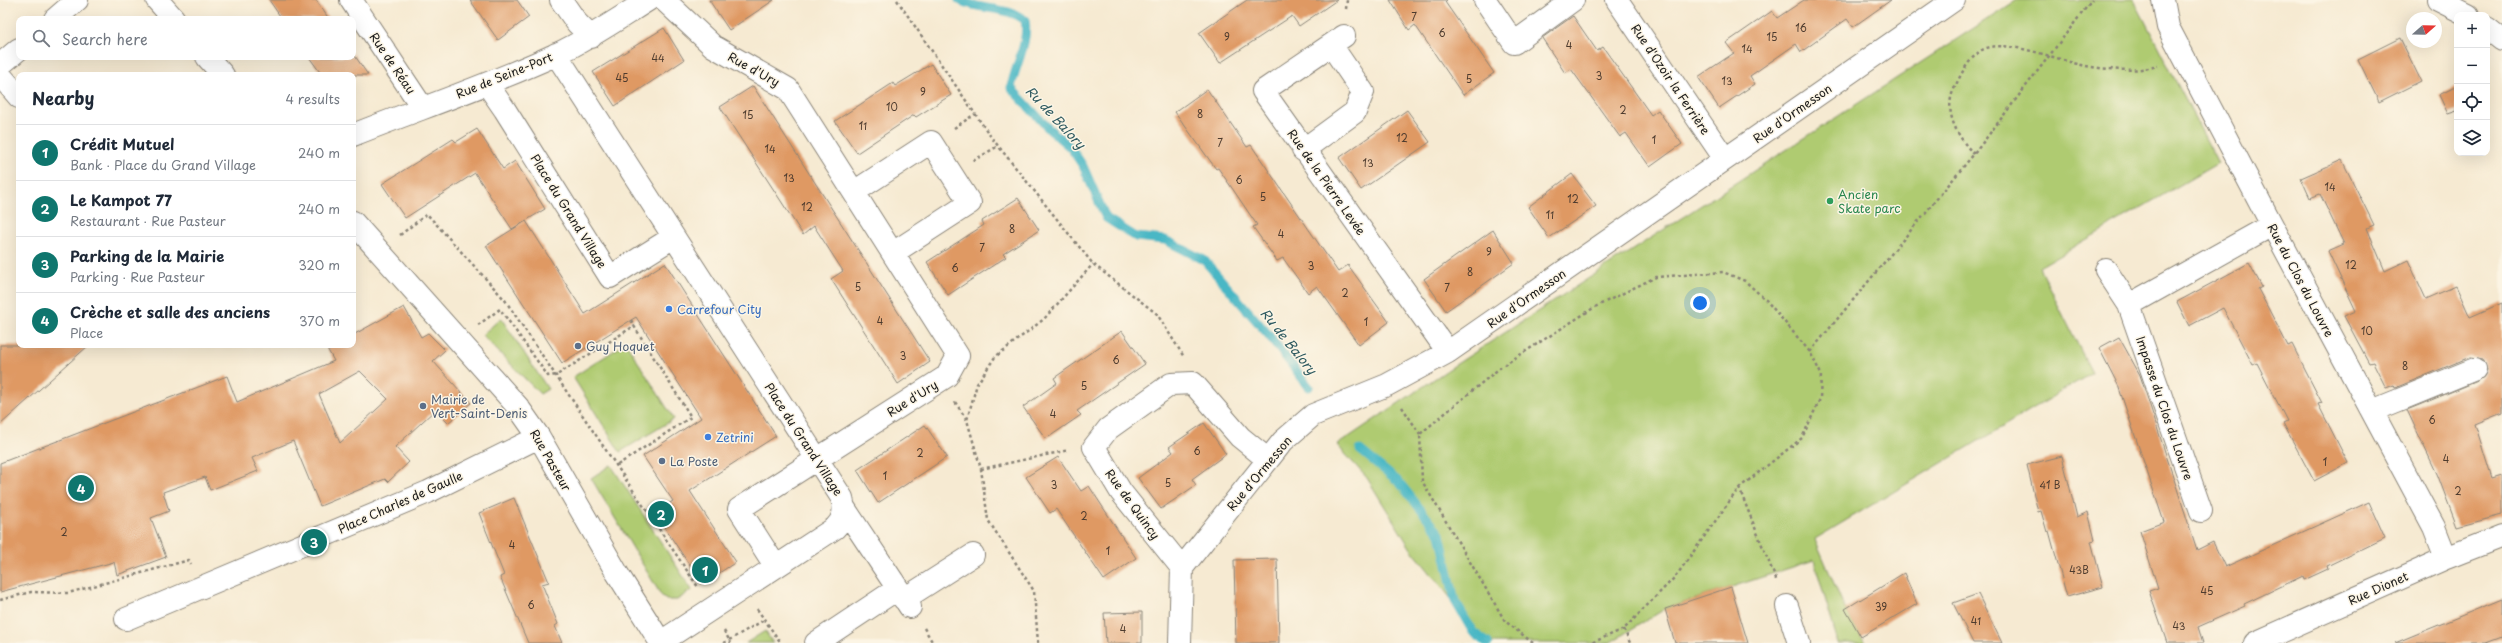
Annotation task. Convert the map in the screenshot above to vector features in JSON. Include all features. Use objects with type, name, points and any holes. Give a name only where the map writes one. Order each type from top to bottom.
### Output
[{"type":"street","points":[[58,16],[77,0]]},
{"type":"street","points":[[157,0],[171,16]]},
{"type":"street","name":"Rue de Réau","points":[[351,0],[422,107]]},
{"type":"street","points":[[561,0],[577,23],[591,37]]},
{"type":"street","name":"Rue de Seine-Port","points":[[356,134],[422,107],[486,84],[556,54],[591,37],[648,0]]},
{"type":"street","name":"Rue d'Ury","points":[[664,0],[713,46],[788,89],[958,356],[947,376],[816,459]]},
{"type":"street","points":[[1485,0],[1514,42],[1573,0]]},
{"type":"street","name":"Rue d'Ozoir la Ferrière","points":[[1617,0],[1725,159]]},
{"type":"street","name":"Rue d'Ormesson","points":[[1182,568],[1282,441],[1312,415],[1387,385],[1448,352],[1954,0]]},
{"type":"street","name":"Rue du Clos du Louvre","points":[[2163,0],[2168,26],[2272,226],[2434,527],[2446,558]]},
{"type":"street","points":[[2438,0],[2462,12]]},
{"type":"street","points":[[2490,30],[2502,40]]},
{"type":"street","name":"Rue de la Pierre Levée","points":[[1303,150],[1355,112],[1362,92],[1337,41],[1263,91],[1303,150],[1448,352]]},
{"type":"street","points":[[0,65],[16,52]]},
{"type":"street","name":"Place du Grand Village","points":[[556,54],[672,238],[842,498],[845,509],[842,522],[835,528],[661,642]]},
{"type":"street","points":[[210,60],[220,72]]},
{"type":"street","points":[[0,75],[16,94]]},
{"type":"street","name":"Place du Grand Village","points":[[486,84],[505,110],[610,277],[672,238]]},
{"type":"street","points":[[854,192],[931,142],[970,203],[893,253]]},
{"type":"street","name":"Rue Pasteur","points":[[356,225],[518,407],[539,437],[617,573],[661,642]]},
{"type":"street","points":[[2129,305],[2272,226]]},
{"type":"street","name":"Impasse du Clos du Louvre","points":[[2106,270],[2129,305],[2201,511]]},
{"type":"street","points":[[2372,411],[2475,369]]},
{"type":"street","points":[[1094,447],[1108,429],[1171,384],[1193,383],[1240,437],[1267,459]]},
{"type":"street","name":"Place Charles de Gaulle","points":[[126,619],[428,492],[539,437]]},
{"type":"street","name":"Rue de Quincy","points":[[1094,447],[1121,492],[1182,568]]},
{"type":"street","points":[[776,566],[739,509],[816,459]]},
{"type":"street","points":[[845,509],[904,598]]},
{"type":"street","name":"Rue Dionet","points":[[2255,643],[2446,558],[2502,536]]},
{"type":"street","points":[[816,643],[904,598],[973,555]]},
{"type":"street","points":[[1180,643],[1182,568]]},
{"type":"street","points":[[1787,606],[1799,643]]},
{"type":"path","points":[[897,0],[991,137],[1093,264],[1157,314],[1189,365],[1193,383]]},
{"type":"path","points":[[1810,352],[1974,154],[2092,0]]},
{"type":"path","points":[[1974,154],[1960,140],[1952,123],[1952,94],[1963,69],[1983,50],[2001,45],[2020,48],[2047,57],[2120,71],[2156,66],[2184,56]]},
{"type":"path","points":[[379,251],[427,214],[505,300],[557,374],[616,466],[712,608]]},
{"type":"path","points":[[1038,643],[1034,591],[988,520],[981,468],[967,420],[977,384],[995,357],[1044,320],[1093,264]]},
{"type":"path","points":[[1420,434],[1501,367],[1594,307],[1656,277],[1723,272],[1745,281],[1766,300],[1810,352],[1821,374],[1820,399],[1802,438],[1739,488],[1676,576],[1624,629],[1591,643]]},
{"type":"path","points":[[459,340],[500,309],[548,376],[557,374],[634,326]]},
{"type":"path","points":[[616,466],[691,417],[631,320]]},
{"type":"path","points":[[1387,385],[1420,434],[1422,481],[1505,621],[1533,643]]},
{"type":"path","points":[[981,468],[1035,456],[1094,447]]},
{"type":"path","points":[[1739,488],[1787,606]]},
{"type":"path","points":[[0,600],[31,592],[68,593],[189,560],[201,587]]},
{"type":"path","points":[[743,588],[781,643]]},
{"type":"path","points":[[724,643],[764,620]]},
{"type":"path","points":[[1624,629],[1630,643]]},
{"type":"green space","points":[[2017,0],[2134,0],[2218,163],[2039,267],[2092,373],[1815,539],[1845,609],[1865,643],[1838,643],[1814,560],[1665,609],[1609,643],[1487,643],[1411,549],[1367,478],[1337,445],[1449,369]]},
{"type":"green space","points":[[501,318],[548,389],[540,394],[482,335]]},
{"type":"green space","points":[[626,343],[674,419],[620,452],[573,377]]},
{"type":"green space","points":[[611,465],[692,590],[677,600],[666,600],[661,595],[591,478]]},
{"type":"green space","points":[[765,631],[773,643],[746,643]]},
{"type":"building","points":[[269,0],[316,0],[327,16],[280,16]]},
{"type":"building","points":[[470,0],[517,0],[529,17],[498,40]]},
{"type":"building","points":[[709,0],[774,0],[729,30]]},
{"type":"building","points":[[1247,0],[1337,0],[1299,26],[1292,16],[1220,63],[1199,33]]},
{"type":"building","points":[[1390,0],[1447,0],[1445,2],[1494,73],[1463,95],[1415,25],[1409,30]]},
{"type":"building","points":[[1804,0],[1891,0],[1853,27],[1847,19],[1801,52],[1796,44],[1750,76],[1755,84],[1719,108],[1698,77],[1734,53],[1726,43],[1772,11],[1777,18]]},
{"type":"building","points":[[1573,16],[1597,51],[1603,47],[1651,115],[1658,110],[1682,144],[1650,167],[1626,133],[1620,137],[1571,69],[1565,73],[1542,38]]},
{"type":"building","points":[[664,28],[684,60],[615,106],[593,72]]},
{"type":"building","points":[[2400,38],[2421,81],[2379,102],[2358,59]]},
{"type":"building","points":[[356,57],[368,75],[356,75],[356,72],[320,72],[311,60],[356,60]]},
{"type":"building","points":[[931,64],[951,95],[916,117],[914,115],[857,153],[835,121],[893,83],[895,86]]},
{"type":"building","points":[[753,86],[930,362],[898,384],[831,279],[843,271],[814,226],[803,235],[720,107]]},
{"type":"building","points":[[2454,88],[2454,112],[2448,114],[2439,95]]},
{"type":"building","points":[[1207,89],[1247,147],[1251,145],[1338,272],[1348,265],[1389,322],[1359,345],[1317,286],[1308,293],[1283,258],[1277,261],[1253,227],[1257,225],[1234,191],[1218,168],[1216,169],[1175,112]]},
{"type":"building","points":[[1407,110],[1430,142],[1361,190],[1339,158]]},
{"type":"building","points":[[477,129],[503,169],[515,161],[545,209],[512,229],[475,173],[405,218],[382,184],[453,139],[456,142]]},
{"type":"building","points":[[2342,160],[2374,225],[2367,228],[2385,271],[2408,260],[2426,299],[2456,286],[2470,317],[2502,303],[2502,413],[2475,424],[2492,478],[2502,475],[2502,515],[2457,527],[2438,476],[2407,410],[2480,380],[2487,370],[2483,359],[2470,357],[2395,388],[2394,385],[2386,388],[2373,362],[2369,363],[2344,316],[2356,311],[2328,251],[2344,244],[2320,194],[2310,198],[2301,178]]},
{"type":"building","points":[[1572,174],[1596,206],[1549,238],[1528,207]]},
{"type":"building","points":[[1018,198],[1039,230],[1003,254],[1006,257],[948,295],[927,262],[984,225],[982,221]]},
{"type":"building","points":[[526,221],[585,314],[665,263],[776,436],[690,491],[736,562],[702,584],[655,513],[673,501],[643,456],[701,418],[636,317],[562,363],[486,246]]},
{"type":"building","points":[[1493,230],[1514,263],[1446,311],[1424,279]]},
{"type":"building","points":[[2249,263],[2262,287],[2258,289],[2288,346],[2292,344],[2322,403],[2318,404],[2348,463],[2314,481],[2283,423],[2287,421],[2257,363],[2253,365],[2223,308],[2189,326],[2177,302]]},
{"type":"building","points":[[404,307],[421,337],[428,333],[445,350],[433,361],[471,403],[448,423],[435,410],[395,447],[409,462],[388,482],[385,479],[320,506],[293,441],[252,458],[258,471],[210,490],[205,477],[163,492],[169,511],[151,518],[166,557],[117,575],[114,562],[0,592],[0,463],[227,376],[237,402],[334,361],[327,348],[356,348],[356,333]],"holes":[[[360,371],[388,399],[340,443],[319,394]]]},
{"type":"building","points":[[1122,331],[1145,364],[1077,411],[1081,415],[1046,439],[1023,407],[1057,383],[1054,378]]},
{"type":"building","points":[[2119,337],[2140,375],[2197,550],[2213,542],[2225,567],[2369,502],[2385,538],[2327,566],[2328,569],[2304,580],[2303,576],[2244,604],[2245,606],[2198,627],[2203,643],[2167,643],[2149,591],[2158,588],[2140,531],[2164,522],[2118,385],[2099,348]]},
{"type":"building","points":[[0,345],[16,345],[16,348],[86,348],[0,425]]},
{"type":"building","points":[[1204,423],[1226,454],[1192,479],[1196,485],[1161,509],[1138,478],[1173,452],[1169,447]]},
{"type":"building","points":[[925,425],[947,457],[878,503],[857,470]]},
{"type":"building","points":[[2062,456],[2077,517],[2088,512],[2095,540],[2091,541],[2103,587],[2067,597],[2049,531],[2047,532],[2041,511],[2038,512],[2027,465]]},
{"type":"building","points":[[1058,457],[1081,491],[1089,486],[1136,558],[1104,580],[1056,509],[1050,513],[1026,477]]},
{"type":"building","points":[[514,498],[549,582],[542,584],[558,624],[555,626],[562,643],[528,643],[500,577],[504,575],[479,513]]},
{"type":"building","points":[[1277,559],[1279,643],[1236,643],[1234,560]]},
{"type":"building","points":[[1904,573],[1917,604],[1861,637],[1845,609]]},
{"type":"building","points":[[1731,587],[1748,643],[1675,643],[1665,609]]},
{"type":"building","points":[[1978,594],[2002,643],[1973,643],[1953,603]]},
{"type":"building","points":[[2502,599],[2502,637],[2486,643],[2395,643]]},
{"type":"building","points":[[1142,612],[1142,643],[1106,643],[1104,613]]},
{"type":"waterway","name":"Ru de Balory","points":[[959,0],[976,6],[1002,10],[1025,20],[1025,37],[1011,88],[1049,129],[1071,148],[1083,166],[1106,218],[1136,237],[1165,240],[1204,260],[1267,333],[1309,387]]},
{"type":"waterway","name":"Ru de Balory","points":[[1360,450],[1399,482],[1440,534],[1455,601],[1473,632],[1488,643]]},
{"type":"place","name":"Ancien Skate parc","points":[[1830,201]]},
{"type":"place","name":"Carrefour City","points":[[669,309]]},
{"type":"place","name":"Guy Hoquet","points":[[578,346]]},
{"type":"place","name":"Mairie de Vert-Saint-Denis","points":[[423,406]]},
{"type":"place","name":"Zetrini","points":[[708,437]]},
{"type":"place","name":"La Poste","points":[[662,461]]},
{"type":"place","name":"Crèche et salle des anciens","points":[[81,488]]},
{"type":"place","name":"Le Kampot 77","points":[[661,514]]},
{"type":"place","name":"Parking de la Mairie","points":[[314,542]]},
{"type":"place","name":"Crédit Mutuel","points":[[705,570]]}]
